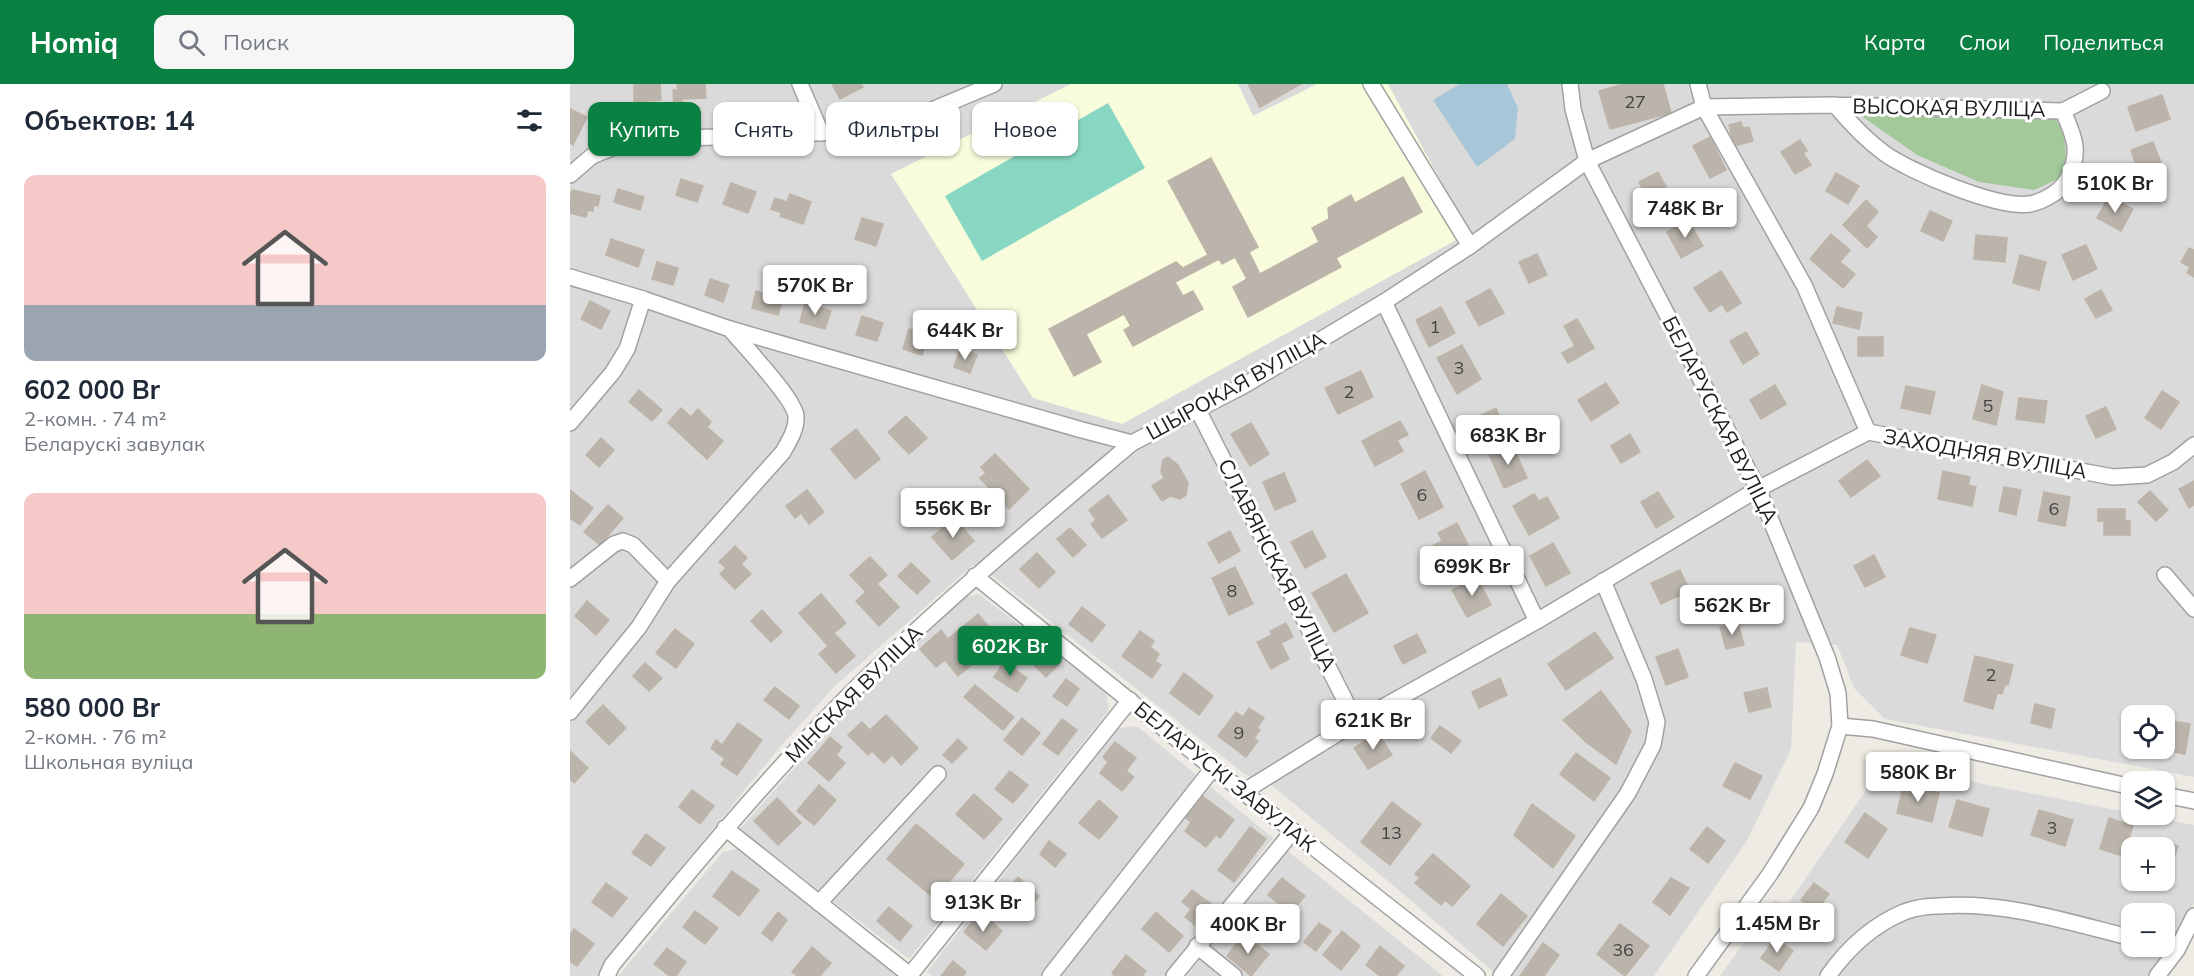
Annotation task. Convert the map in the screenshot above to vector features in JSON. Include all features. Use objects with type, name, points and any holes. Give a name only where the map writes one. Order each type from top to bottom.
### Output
[{"type":"street","points":[[800,84],[820,133]]},
{"type":"street","points":[[570,176],[592,156],[634,139],[868,130],[901,123],[973,88],[994,84]]},
{"type":"street","points":[[1371,84],[1470,246]]},
{"type":"street","name":"БЕЛАРУСКАЯ ВУЛІЦА","points":[[1570,84],[1573,109],[1587,161],[1758,489],[1827,657],[1838,693],[1840,726],[1825,774],[1811,808],[1770,874],[1696,976]]},
{"type":"street","name":"ЗАХОДНЯЯ ВУЛІЦА","points":[[1698,84],[1704,107],[1804,285],[1868,432],[2113,477],[2147,475],[2173,462],[2194,445]]},
{"type":"street","name":"ВЫСОКАЯ ВУЛІЦА","points":[[1587,161],[1704,107],[1835,105],[2063,111],[2102,91]]},
{"type":"street","name":"ВЫСОКАЯ ВУЛІЦА","points":[[1835,105],[1863,135],[1886,154],[1919,173],[1948,185],[2006,202],[2029,204],[2048,198],[2063,186],[2072,170],[2076,153],[2074,136],[2063,111]]},
{"type":"street","name":"ШЫРОКАЯ ВУЛІЦА","points":[[570,277],[730,329],[1132,443],[1243,386],[1384,302],[1470,246],[1587,161]]},
{"type":"street","points":[[570,423],[614,372],[627,349],[643,299]]},
{"type":"street","points":[[1384,302],[1537,621]]},
{"type":"street","points":[[570,712],[639,627],[668,581],[783,452],[794,433],[796,416],[790,400],[730,329]]},
{"type":"street","name":"СЛАВЯНСКАЯ ВУЛІЦА","points":[[1197,408],[1356,722]]},
{"type":"street","points":[[1243,792],[1356,722],[1537,621],[1758,489],[1868,432]]},
{"type":"street","name":"МІНСКАЯ ВУЛІЦА","points":[[607,976],[612,965],[724,828],[845,699],[975,576],[1132,443]]},
{"type":"street","points":[[570,579],[614,544],[623,541],[633,545],[668,581]]},
{"type":"street","points":[[2165,575],[2194,609]]},
{"type":"street","name":"БЕЛАРУСКІ ЗАВУЛАК","points":[[975,576],[1243,792],[1477,976]]},
{"type":"street","points":[[1501,976],[1622,801],[1653,745],[1657,722],[1644,679],[1603,581]]},
{"type":"street","points":[[724,828],[911,976],[1130,700]]},
{"type":"street","points":[[1840,726],[1873,729],[2121,785]]},
{"type":"street","points":[[1050,976],[1213,768]]},
{"type":"street","points":[[819,903],[938,774]]},
{"type":"street","points":[[2175,797],[2194,801]]},
{"type":"street","points":[[1174,976],[1293,831]]},
{"type":"street","points":[[1828,976],[1837,962],[1860,939],[1905,911],[1925,907],[1973,904],[2011,908],[2121,935]]},
{"type":"street","points":[[2175,941],[2194,916]]},
{"type":"street","points":[[1197,946],[1234,976]]},
{"type":"street","points":[[2157,976],[2166,957]]},
{"type":"shaded area","points":[[570,84],[2194,84],[2194,777],[2175,773],[2175,771],[2162,771],[1885,719],[1854,688],[1837,645],[1796,642],[1791,749],[1748,839],[1654,976],[1498,976],[1394,886],[1270,784],[1246,775],[994,577],[973,565],[835,686],[781,746],[625,936],[597,976],[570,976]]},
{"type":"shaded area","points":[[1071,84],[1238,84],[1253,116],[1317,84],[1388,84],[1469,233],[1122,424],[1033,398],[891,174],[927,156],[960,156],[960,140],[972,134],[972,156],[1078,156],[1078,102],[1035,102]]},
{"type":"shaded area","points":[[979,594],[1106,692],[1109,710],[909,959],[739,830],[841,716],[965,597]]},
{"type":"shaded area","points":[[1137,726],[1273,838],[1167,976],[932,976],[927,972],[1118,728]]},
{"type":"shaded area","points":[[1902,768],[2121,811],[2121,825],[2175,825],[2175,822],[2194,825],[2194,903],[2175,941],[2175,903],[2121,903],[2121,957],[2163,957],[2149,976],[1720,976],[1775,900],[1786,907],[1875,777]]},
{"type":"shaded area","points":[[737,849],[897,976],[618,976],[723,852]]},
{"type":"shaded area","points":[[1285,849],[1443,976],[1187,976]]},
{"type":"green space","points":[[1108,103],[1145,168],[982,261],[945,196],[1015,156],[1078,156],[1078,120]]},
{"type":"green space","points":[[1878,106],[2046,107],[2064,130],[2066,159],[2060,178],[2034,190],[1979,182],[1917,155],[1863,117]]},
{"type":"water","points":[[1460,84],[1507,84],[1518,108],[1515,139],[1477,167],[1433,100]]},
{"type":"building","points":[[660,84],[661,100],[634,102],[634,85]]},
{"type":"building","points":[[677,84],[705,84],[706,98],[682,99],[682,102],[674,102],[673,90],[678,90]]},
{"type":"building","points":[[832,84],[861,84],[863,87],[840,99]]},
{"type":"building","points":[[1248,84],[1301,84],[1260,107]]},
{"type":"building","points":[[1624,84],[1663,84],[1671,113],[1610,129],[1599,91]]},
{"type":"building","points":[[2162,95],[2170,119],[2136,131],[2128,107]]},
{"type":"building","points":[[570,109],[587,117],[573,145],[570,143]]},
{"type":"building","points":[[1741,122],[1743,128],[1749,127],[1753,141],[1734,146],[1729,125]]},
{"type":"building","points":[[1710,137],[1726,170],[1710,178],[1693,146]]},
{"type":"building","points":[[1800,140],[1807,151],[1803,153],[1811,165],[1795,174],[1781,152]]},
{"type":"building","points":[[2153,142],[2162,165],[2139,174],[2131,150]]},
{"type":"building","points":[[1211,158],[1258,247],[1249,252],[1260,274],[1319,242],[1312,228],[1329,219],[1328,208],[1351,195],[1355,203],[1403,177],[1422,212],[1336,258],[1341,267],[1248,317],[1233,287],[1247,279],[1235,257],[1222,264],[1219,259],[1175,282],[1183,296],[1193,291],[1203,309],[1133,346],[1124,330],[1131,326],[1124,314],[1086,334],[1101,362],[1074,376],[1049,329],[1176,262],[1183,268],[1208,255],[1168,181]]},
{"type":"building","points":[[1658,172],[1671,196],[1651,206],[1639,182]]},
{"type":"building","points":[[1836,173],[1859,186],[1848,204],[1826,191]]},
{"type":"building","points":[[681,179],[703,186],[697,202],[676,195]]},
{"type":"building","points":[[731,183],[756,192],[748,213],[723,204]]},
{"type":"building","points":[[618,189],[644,197],[640,210],[614,202]]},
{"type":"building","points":[[572,190],[600,196],[598,206],[594,205],[593,211],[588,210],[586,217],[570,213]]},
{"type":"building","points":[[790,194],[811,202],[803,224],[780,216],[782,213],[771,209],[775,198],[787,202]]},
{"type":"building","points":[[2109,196],[2133,209],[2121,231],[2097,218]]},
{"type":"building","points":[[1866,200],[1878,212],[1866,226],[1877,237],[1867,248],[1843,225]]},
{"type":"building","points":[[1930,211],[1952,221],[1943,241],[1921,231]]},
{"type":"building","points":[[862,218],[883,224],[876,246],[855,239]]},
{"type":"building","points":[[1688,220],[1703,246],[1681,258],[1667,232]]},
{"type":"building","points":[[1831,234],[1850,250],[1840,262],[1855,274],[1843,288],[1810,259]]},
{"type":"building","points":[[1976,235],[2007,238],[2005,262],[1974,259]]},
{"type":"building","points":[[611,239],[644,250],[638,267],[606,255]]},
{"type":"building","points":[[2086,245],[2097,269],[2073,280],[2062,255]]},
{"type":"building","points":[[2189,248],[2194,250],[2194,277],[2187,273],[2190,267],[2181,262]]},
{"type":"building","points":[[1537,254],[1547,275],[1529,283],[1519,262]]},
{"type":"building","points":[[2020,255],[2046,262],[2039,290],[2013,283]]},
{"type":"building","points":[[657,262],[678,268],[673,285],[652,279]]},
{"type":"building","points":[[1721,271],[1741,303],[1727,312],[1722,304],[1710,312],[1694,288]]},
{"type":"building","points":[[710,279],[729,285],[723,302],[705,295]]},
{"type":"building","points":[[1490,289],[1504,313],[1479,326],[1466,302]]},
{"type":"building","points":[[2101,290],[2112,310],[2096,318],[2085,299]]},
{"type":"building","points":[[756,291],[783,299],[778,315],[752,308]]},
{"type":"building","points":[[590,301],[610,311],[601,329],[581,319]]},
{"type":"building","points":[[805,303],[831,311],[825,329],[800,322]]},
{"type":"building","points":[[1441,307],[1455,333],[1429,347],[1416,320]]},
{"type":"building","points":[[1837,307],[1862,313],[1859,329],[1833,323]]},
{"type":"building","points":[[862,316],[883,323],[877,341],[856,335]]},
{"type":"building","points":[[1577,319],[1594,348],[1568,363],[1562,353],[1575,346],[1564,326]]},
{"type":"building","points":[[909,329],[929,335],[922,355],[903,349]]},
{"type":"building","points":[[1746,332],[1759,354],[1743,364],[1730,341]]},
{"type":"building","points":[[1858,337],[1883,337],[1883,356],[1858,356]]},
{"type":"building","points":[[1462,345],[1481,379],[1457,394],[1437,358]]},
{"type":"building","points":[[960,349],[977,355],[970,373],[954,367]]},
{"type":"building","points":[[1361,371],[1373,397],[1338,414],[1325,388]]},
{"type":"building","points":[[1606,383],[1619,403],[1591,421],[1578,400]]},
{"type":"building","points":[[1775,385],[1786,404],[1761,419],[1750,400]]},
{"type":"building","points":[[1982,385],[2003,392],[1996,425],[1973,419]]},
{"type":"building","points":[[1906,386],[1935,392],[1930,414],[1901,408]]},
{"type":"building","points":[[639,390],[662,410],[652,421],[629,402]]},
{"type":"building","points":[[2162,391],[2179,402],[2161,429],[2145,418]]},
{"type":"building","points":[[2019,398],[2047,401],[2044,423],[2016,419]]},
{"type":"building","points":[[2106,407],[2116,429],[2096,438],[2086,416]]},
{"type":"building","points":[[681,408],[691,417],[698,409],[711,422],[707,427],[723,441],[707,459],[668,423]]},
{"type":"building","points":[[1496,408],[1505,430],[1482,440],[1473,419]]},
{"type":"building","points":[[906,416],[927,438],[909,454],[888,432]]},
{"type":"building","points":[[1400,421],[1408,435],[1397,440],[1403,451],[1375,466],[1362,441]]},
{"type":"building","points":[[1251,423],[1269,454],[1250,466],[1231,434]]},
{"type":"building","points":[[856,429],[880,459],[855,479],[831,449]]},
{"type":"building","points":[[1630,434],[1640,452],[1621,463],[1611,446]]},
{"type":"building","points":[[601,438],[614,450],[599,467],[586,455]]},
{"type":"building","points":[[1512,444],[1527,478],[1504,488],[1489,454]]},
{"type":"building","points":[[995,454],[1029,489],[1009,509],[980,478],[986,473],[981,467]]},
{"type":"building","points":[[1168,457],[1178,465],[1188,483],[1186,495],[1180,499],[1170,496],[1162,501],[1152,486],[1164,478],[1161,472],[1163,460]]},
{"type":"building","points":[[1867,460],[1880,476],[1851,497],[1839,481]]},
{"type":"building","points":[[1425,471],[1443,507],[1419,519],[1401,484]]},
{"type":"building","points":[[1943,471],[1970,477],[1968,485],[1976,487],[1972,506],[1938,499]]},
{"type":"building","points":[[1284,473],[1296,501],[1275,510],[1263,482]]},
{"type":"building","points":[[2194,481],[2194,505],[2189,508],[2179,489]]},
{"type":"building","points":[[2004,487],[2021,490],[2016,515],[1999,511]]},
{"type":"building","points":[[570,490],[593,508],[580,525],[570,518]]},
{"type":"building","points":[[807,490],[824,512],[809,524],[801,513],[795,518],[786,506]]},
{"type":"building","points":[[2150,491],[2168,510],[2156,521],[2138,502]]},
{"type":"building","points":[[1658,492],[1674,517],[1656,528],[1641,502]]},
{"type":"building","points":[[2044,492],[2070,497],[2065,526],[2038,521]]},
{"type":"building","points":[[1534,494],[1539,501],[1547,497],[1559,518],[1529,535],[1513,506]]},
{"type":"building","points":[[1108,495],[1127,520],[1102,538],[1091,524],[1096,520],[1089,510]]},
{"type":"building","points":[[608,505],[623,518],[600,545],[584,532]]},
{"type":"building","points":[[2098,509],[2125,509],[2125,521],[2130,521],[2130,535],[2104,535],[2104,521],[2098,521]]},
{"type":"building","points":[[954,518],[974,541],[952,560],[932,537]]},
{"type":"building","points":[[1457,523],[1468,545],[1437,561],[1430,547],[1442,541],[1438,533]]},
{"type":"building","points":[[1070,528],[1086,545],[1073,557],[1057,539]]},
{"type":"building","points":[[1230,531],[1240,551],[1219,563],[1208,543]]},
{"type":"building","points":[[1312,531],[1326,557],[1305,568],[1291,542]]},
{"type":"building","points":[[1553,543],[1570,573],[1546,586],[1530,556]]},
{"type":"building","points":[[735,546],[747,558],[741,564],[751,574],[735,589],[720,574],[726,568],[719,562]]},
{"type":"building","points":[[1037,553],[1055,572],[1039,588],[1020,569]]},
{"type":"building","points":[[1874,555],[1885,577],[1865,587],[1854,566]]},
{"type":"building","points":[[870,557],[887,575],[877,584],[899,607],[879,626],[856,601],[866,592],[850,575]]},
{"type":"building","points":[[911,563],[930,581],[917,594],[898,576]]},
{"type":"building","points":[[1235,567],[1253,604],[1229,615],[1212,578]]},
{"type":"building","points":[[1680,570],[1687,585],[1682,588],[1685,593],[1661,604],[1651,583]]},
{"type":"building","points":[[1346,574],[1368,613],[1334,632],[1312,593]]},
{"type":"building","points":[[1477,577],[1491,605],[1467,617],[1452,590]]},
{"type":"building","points":[[821,594],[846,623],[834,633],[855,656],[836,673],[819,654],[828,646],[799,613]]},
{"type":"building","points":[[587,601],[609,620],[596,635],[575,616]]},
{"type":"building","points":[[1082,607],[1105,625],[1092,642],[1069,624]]},
{"type":"building","points":[[762,610],[782,632],[771,642],[751,621]]},
{"type":"building","points":[[978,614],[1000,641],[958,676],[945,660],[936,667],[920,649],[941,630],[948,639]]},
{"type":"building","points":[[1286,623],[1293,637],[1281,643],[1289,659],[1271,669],[1257,642],[1272,635],[1270,631]]},
{"type":"building","points":[[1738,623],[1744,645],[1726,649],[1720,627]]},
{"type":"building","points":[[1910,628],[1936,635],[1927,663],[1901,655]]},
{"type":"building","points":[[675,629],[694,644],[676,668],[656,653]]},
{"type":"building","points":[[1140,631],[1154,641],[1150,647],[1159,654],[1155,661],[1161,665],[1152,678],[1122,656]]},
{"type":"building","points":[[1595,632],[1613,658],[1566,690],[1548,664]]},
{"type":"building","points":[[1417,634],[1426,652],[1403,664],[1394,646]]},
{"type":"building","points":[[1678,649],[1688,677],[1666,685],[1656,657]]},
{"type":"building","points":[[1047,653],[1059,664],[1046,677],[1035,666]]},
{"type":"building","points":[[1975,656],[2013,665],[2008,685],[2005,684],[2002,694],[1997,693],[1993,709],[1964,701]]},
{"type":"building","points":[[1004,662],[1027,678],[1017,692],[994,677]]},
{"type":"building","points":[[645,663],[662,678],[649,691],[633,676]]},
{"type":"building","points":[[1184,673],[1213,696],[1199,715],[1170,693]]},
{"type":"building","points":[[1500,678],[1507,695],[1479,708],[1472,692]]},
{"type":"building","points":[[1066,679],[1079,689],[1067,706],[1053,696]]},
{"type":"building","points":[[975,685],[1014,717],[1003,730],[964,697]]},
{"type":"building","points":[[775,687],[799,706],[789,719],[764,700]]},
{"type":"building","points":[[1767,688],[1771,707],[1749,712],[1744,693]]},
{"type":"building","points":[[1601,691],[1631,731],[1616,764],[1587,743],[1563,720]]},
{"type":"building","points":[[2035,704],[2055,709],[2051,728],[2031,723]]},
{"type":"building","points":[[603,705],[626,728],[609,745],[586,722]]},
{"type":"building","points":[[1249,708],[1264,718],[1254,738],[1258,741],[1246,757],[1218,736],[1236,712],[1243,717]]},
{"type":"building","points":[[886,715],[918,748],[901,765],[892,755],[884,763],[872,751],[868,755],[848,735],[862,722],[870,730]]},
{"type":"building","points":[[1022,718],[1040,733],[1022,755],[1004,740]]},
{"type":"building","points":[[1062,719],[1077,730],[1058,755],[1043,744]]},
{"type":"building","points":[[2175,722],[2190,724],[2185,754],[2175,752]]},
{"type":"building","points":[[738,723],[762,740],[737,775],[721,764],[725,759],[711,748],[716,740],[722,745]]},
{"type":"building","points":[[1440,726],[1461,741],[1451,753],[1431,738]]},
{"type":"building","points":[[1378,733],[1392,755],[1368,769],[1354,748]]},
{"type":"building","points":[[830,737],[842,747],[836,755],[845,763],[829,781],[808,763]]},
{"type":"building","points":[[958,739],[967,748],[952,763],[943,755]]},
{"type":"building","points":[[1115,742],[1136,758],[1126,771],[1134,777],[1122,791],[1100,773],[1108,762],[1103,757]]},
{"type":"building","points":[[570,751],[588,768],[574,783],[570,779]]},
{"type":"building","points":[[1576,753],[1610,778],[1594,801],[1560,774]]},
{"type":"building","points":[[1735,763],[1762,776],[1750,799],[1723,786]]},
{"type":"building","points":[[1010,771],[1028,785],[1013,803],[995,789]]},
{"type":"building","points":[[1904,784],[1939,793],[1932,822],[1897,813]]},
{"type":"building","points":[[819,785],[836,800],[814,825],[797,811]]},
{"type":"building","points":[[692,790],[714,806],[700,824],[679,807]]},
{"type":"building","points":[[974,794],[1002,819],[984,839],[956,814]]},
{"type":"building","points":[[1201,795],[1234,820],[1220,838],[1216,835],[1206,847],[1185,831],[1191,822],[1185,817]]},
{"type":"building","points":[[777,798],[801,823],[778,845],[754,821]]},
{"type":"building","points":[[1099,800],[1118,817],[1099,839],[1079,823]]},
{"type":"building","points":[[1957,800],[1989,809],[1982,836],[1949,827]]},
{"type":"building","points":[[1392,802],[1421,824],[1390,865],[1361,842]]},
{"type":"building","points":[[1532,804],[1575,836],[1553,868],[1514,835]]},
{"type":"building","points":[[2039,810],[2073,820],[2065,846],[2031,835]]},
{"type":"building","points":[[1865,813],[1887,829],[1868,858],[1845,842]]},
{"type":"building","points":[[2109,818],[2121,822],[2121,825],[2133,826],[2129,837],[2121,837],[2121,855],[2100,849]]},
{"type":"building","points":[[916,824],[964,864],[935,899],[887,859]]},
{"type":"building","points":[[1250,827],[1266,839],[1234,882],[1218,870]]},
{"type":"building","points":[[1707,827],[1725,841],[1708,863],[1690,849]]},
{"type":"building","points":[[646,834],[665,848],[651,866],[632,853]]},
{"type":"building","points":[[1049,841],[1066,854],[1055,867],[1040,854]]},
{"type":"building","points":[[1433,854],[1470,886],[1452,906],[1445,900],[1441,905],[1415,883],[1420,878],[1415,874]]},
{"type":"building","points":[[732,871],[759,890],[739,916],[713,896]]},
{"type":"building","points":[[1018,877],[1039,896],[1027,910],[1006,891]]},
{"type":"building","points":[[1282,878],[1305,896],[1291,913],[1268,895]]},
{"type":"building","points":[[1671,878],[1689,888],[1670,915],[1653,902]]},
{"type":"building","points":[[606,883],[627,898],[612,917],[592,902]]},
{"type":"building","points":[[1814,883],[1829,894],[1816,911],[1801,900]]},
{"type":"building","points":[[1192,890],[1211,904],[1195,925],[1185,917],[1191,909],[1182,902]]},
{"type":"building","points":[[1501,894],[1527,916],[1503,946],[1477,924]]},
{"type":"building","points":[[889,907],[912,926],[900,941],[877,921]]},
{"type":"building","points":[[695,911],[718,928],[705,944],[683,927]]},
{"type":"building","points":[[778,912],[787,920],[772,941],[762,933]]},
{"type":"building","points":[[1156,912],[1183,936],[1169,952],[1142,929]]},
{"type":"building","points":[[975,918],[984,925],[989,919],[1002,931],[986,950],[964,932]]},
{"type":"building","points":[[1319,923],[1331,931],[1316,951],[1304,942]]},
{"type":"building","points":[[1620,924],[1649,946],[1625,976],[1597,954]]},
{"type":"building","points":[[574,929],[594,944],[577,966],[570,961],[570,935]]},
{"type":"building","points":[[1342,931],[1360,946],[1341,970],[1323,955]]},
{"type":"building","points":[[1244,934],[1269,954],[1251,976],[1227,956]]},
{"type":"building","points":[[1775,938],[1793,951],[1779,971],[1761,958]]},
{"type":"building","points":[[1543,943],[1559,955],[1544,976],[1520,976]]},
{"type":"building","points":[[1380,946],[1404,966],[1396,976],[1380,976],[1366,965]]},
{"type":"building","points":[[812,947],[831,963],[820,976],[798,976],[792,972]]},
{"type":"building","points":[[667,948],[686,962],[676,976],[670,976],[654,964]]},
{"type":"building","points":[[1126,955],[1146,971],[1142,976],[1115,976],[1112,973]]},
{"type":"building","points":[[953,961],[966,972],[963,976],[941,976]]}]
